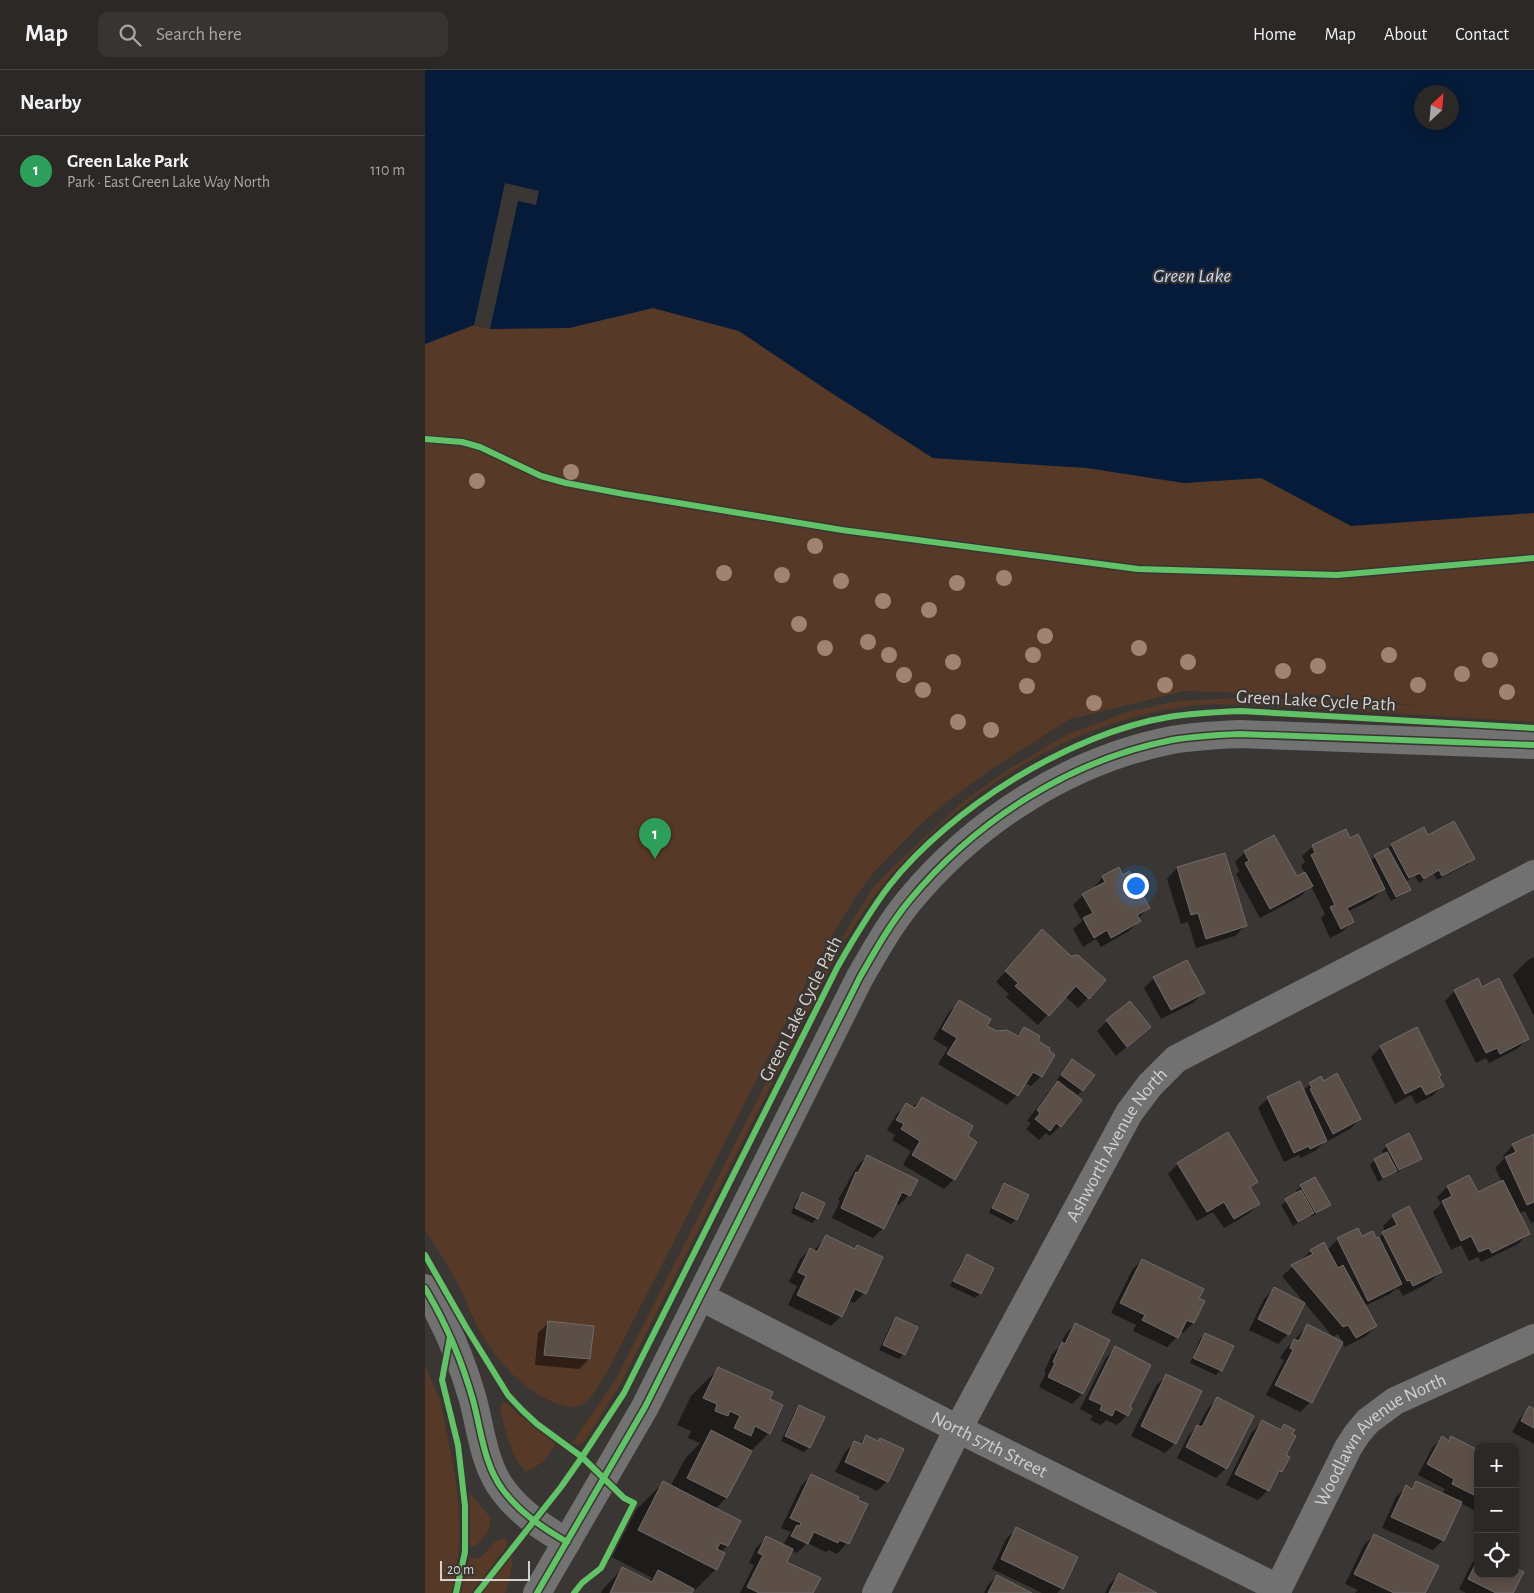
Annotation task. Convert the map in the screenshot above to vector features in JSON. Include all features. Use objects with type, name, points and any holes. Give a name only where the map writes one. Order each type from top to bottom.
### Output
[{"type":"main road","points":[[537,1593],[645,1407],[860,977],[891,925],[909,901],[974,836],[1023,801],[1071,774],[1109,758],[1172,740],[1207,735],[1240,734],[1534,745]]},
{"type":"street","name":"Ashworth Avenue North","points":[[876,1593],[958,1429],[1129,1114],[1149,1085],[1176,1059],[1534,874]]},
{"type":"street","points":[[425,1288],[437,1309],[463,1369],[491,1469],[501,1488],[533,1522],[567,1542]]},
{"type":"street","name":"North 57th Street","points":[[701,1298],[1277,1591]]},
{"type":"street","name":"Woodlawn Avenue North","points":[[1277,1591],[1348,1448],[1367,1421],[1395,1401],[1534,1338]]},
{"type":"shaded area","points":[[653,308],[739,331],[933,458],[1087,468],[1184,483],[1261,478],[1351,525],[1534,513],[1534,722],[1274,706],[1217,705],[1183,707],[1141,715],[1100,728],[1061,744],[987,788],[953,814],[921,843],[892,874],[872,899],[842,945],[620,1385],[585,1441],[577,1445],[572,1443],[616,1379],[828,960],[873,888],[965,800],[1009,769],[1068,734],[1128,712],[1177,701],[1256,697],[1423,706],[1322,695],[1184,691],[1070,719],[992,769],[945,803],[921,824],[874,872],[854,899],[820,956],[606,1374],[594,1392],[583,1404],[573,1407],[553,1402],[541,1396],[520,1381],[492,1350],[478,1328],[452,1273],[425,1230],[425,344],[474,325],[569,328]]},
{"type":"shaded area","points":[[425,1366],[441,1405],[455,1474],[459,1533],[456,1573],[451,1593],[425,1593]]},
{"type":"shaded area","points":[[506,1402],[556,1444],[543,1462],[526,1472],[520,1466],[506,1433],[500,1408]]},
{"type":"shaded area","points":[[469,1492],[491,1518],[488,1532],[476,1546],[470,1546]]},
{"type":"shaded area","points":[[506,1538],[507,1546],[471,1593],[461,1593],[470,1558],[480,1558],[496,1541]]},
{"type":"shaded area","points":[[511,1557],[513,1557],[505,1593],[482,1593]]},
{"type":"water","name":"Green Lake","points":[[425,70],[1534,70],[1534,513],[1351,526],[1261,478],[1184,483],[1087,468],[933,458],[739,331],[653,308],[569,328],[490,329],[474,325],[425,344]]},
{"type":"pier","points":[[505,183],[539,191],[536,205],[518,201],[490,329],[474,325]]},
{"type":"building","points":[[1454,821],[1475,859],[1442,876],[1439,870],[1424,879],[1420,873],[1409,878],[1391,844],[1424,827],[1428,835]]},
{"type":"building","points":[[1346,829],[1350,838],[1358,834],[1385,889],[1347,908],[1354,922],[1341,929],[1330,907],[1335,905],[1311,855],[1315,853],[1312,845]]},
{"type":"building","points":[[1274,835],[1297,876],[1305,872],[1313,886],[1270,909],[1245,863],[1249,861],[1244,851]]},
{"type":"building","points":[[1388,848],[1411,890],[1396,897],[1374,855]]},
{"type":"building","points":[[1225,853],[1247,926],[1206,939],[1198,913],[1191,915],[1177,867]]},
{"type":"building","points":[[1119,867],[1123,875],[1129,871],[1150,908],[1137,915],[1141,921],[1111,938],[1107,930],[1094,938],[1083,918],[1093,913],[1082,894],[1105,882],[1102,876]]},
{"type":"building","points":[[1042,929],[1071,956],[1078,955],[1106,980],[1089,999],[1076,986],[1049,1016],[1015,986],[1018,983],[1005,971]]},
{"type":"building","points":[[1187,960],[1205,993],[1171,1010],[1153,977]]},
{"type":"building","points":[[1478,978],[1482,987],[1499,978],[1529,1039],[1500,1054],[1497,1048],[1486,1053],[1454,990]]},
{"type":"building","points":[[959,1000],[991,1019],[987,1026],[997,1031],[1007,1030],[1018,1036],[1024,1027],[1040,1036],[1038,1041],[1050,1048],[1049,1050],[1055,1055],[1042,1077],[1033,1072],[1018,1096],[947,1054],[957,1038],[942,1029]]},
{"type":"building","points":[[1130,1001],[1151,1027],[1127,1047],[1106,1020]]},
{"type":"building","points":[[1417,1027],[1441,1075],[1439,1077],[1444,1086],[1426,1095],[1421,1086],[1405,1094],[1380,1046]]},
{"type":"building","points":[[1072,1059],[1095,1075],[1083,1091],[1061,1075]]},
{"type":"building","points":[[1337,1073],[1361,1119],[1333,1134],[1310,1089],[1312,1088],[1309,1083],[1321,1076],[1324,1081]]},
{"type":"building","points":[[1058,1081],[1082,1100],[1061,1127],[1056,1123],[1050,1131],[1035,1119],[1040,1113],[1037,1110]]},
{"type":"building","points":[[1300,1081],[1327,1141],[1310,1149],[1309,1146],[1294,1153],[1267,1097]]},
{"type":"building","points":[[922,1097],[973,1126],[968,1136],[977,1142],[955,1180],[912,1155],[920,1141],[901,1129],[904,1124],[896,1120],[906,1103],[915,1108]]},
{"type":"building","points":[[1228,1132],[1258,1182],[1250,1187],[1260,1204],[1234,1219],[1224,1202],[1207,1212],[1177,1163]]},
{"type":"building","points":[[1409,1133],[1422,1159],[1399,1170],[1386,1145]]},
{"type":"building","points":[[1534,1134],[1534,1202],[1527,1205],[1505,1157],[1516,1152],[1512,1144]]},
{"type":"building","points":[[1387,1152],[1397,1171],[1383,1178],[1374,1159]]},
{"type":"building","points":[[867,1155],[918,1180],[910,1196],[902,1192],[884,1229],[841,1208],[856,1172],[858,1173]]},
{"type":"building","points":[[1469,1175],[1478,1192],[1503,1180],[1530,1234],[1492,1253],[1489,1248],[1479,1252],[1471,1236],[1461,1241],[1442,1201],[1452,1196],[1447,1186]]},
{"type":"building","points":[[1315,1177],[1331,1205],[1316,1213],[1300,1185]]},
{"type":"building","points":[[1004,1183],[1029,1195],[1017,1220],[992,1208]]},
{"type":"building","points":[[1301,1190],[1314,1213],[1298,1222],[1285,1199]]},
{"type":"building","points":[[802,1192],[825,1203],[818,1219],[795,1208]]},
{"type":"building","points":[[1409,1206],[1442,1272],[1413,1286],[1410,1280],[1407,1281],[1382,1232],[1397,1225],[1392,1215]]},
{"type":"building","points":[[1358,1228],[1362,1236],[1373,1231],[1376,1238],[1379,1237],[1402,1284],[1368,1301],[1337,1238]]},
{"type":"building","points":[[826,1235],[855,1249],[857,1245],[883,1257],[866,1294],[855,1289],[842,1317],[797,1295],[806,1276],[798,1272],[810,1248],[817,1252]]},
{"type":"building","points":[[1324,1242],[1338,1268],[1343,1265],[1377,1326],[1356,1338],[1348,1325],[1343,1327],[1291,1265],[1313,1254],[1310,1250]]},
{"type":"building","points":[[967,1254],[994,1268],[981,1294],[953,1281]]},
{"type":"building","points":[[1142,1259],[1204,1289],[1199,1298],[1205,1301],[1194,1323],[1187,1320],[1178,1338],[1142,1320],[1145,1315],[1120,1303]]},
{"type":"building","points":[[1274,1287],[1305,1303],[1289,1335],[1258,1319]]},
{"type":"building","points":[[896,1317],[918,1327],[905,1355],[883,1345]]},
{"type":"building","points":[[548,1321],[594,1326],[590,1359],[544,1355]]},
{"type":"building","points":[[1075,1323],[1110,1340],[1083,1394],[1048,1377],[1062,1342],[1065,1344]]},
{"type":"building","points":[[1307,1324],[1343,1342],[1312,1403],[1275,1385],[1293,1350],[1290,1348],[1294,1339],[1299,1341]]},
{"type":"building","points":[[1205,1333],[1234,1346],[1222,1371],[1193,1358]]},
{"type":"building","points":[[1115,1346],[1151,1365],[1130,1407],[1132,1408],[1128,1416],[1115,1409],[1112,1416],[1100,1410],[1102,1405],[1089,1399]]},
{"type":"building","points":[[718,1367],[773,1392],[770,1399],[783,1405],[770,1434],[755,1426],[751,1436],[734,1428],[740,1416],[730,1411],[728,1416],[715,1411],[717,1404],[703,1398]]},
{"type":"building","points":[[1166,1374],[1202,1391],[1176,1444],[1141,1426]]},
{"type":"building","points":[[1217,1397],[1254,1416],[1227,1469],[1186,1447],[1197,1425],[1202,1427]]},
{"type":"building","points":[[799,1405],[825,1417],[810,1448],[785,1436]]},
{"type":"building","points":[[1529,1406],[1534,1409],[1534,1428],[1521,1421]]},
{"type":"building","points":[[1262,1420],[1281,1430],[1284,1424],[1295,1430],[1292,1434],[1296,1436],[1286,1455],[1290,1457],[1282,1472],[1279,1471],[1269,1491],[1235,1474]]},
{"type":"building","points":[[711,1430],[752,1451],[727,1498],[687,1478]]},
{"type":"building","points":[[866,1435],[878,1441],[880,1438],[904,1449],[888,1482],[845,1462],[854,1441],[862,1444]]},
{"type":"building","points":[[1442,1436],[1449,1441],[1451,1436],[1474,1448],[1474,1495],[1452,1484],[1454,1479],[1427,1464]]},
{"type":"building","points":[[811,1474],[859,1497],[858,1500],[868,1504],[849,1544],[839,1540],[838,1543],[814,1532],[808,1544],[791,1536],[797,1525],[800,1526],[801,1523],[790,1518]]},
{"type":"building","points":[[663,1481],[741,1521],[728,1546],[720,1543],[717,1549],[725,1553],[717,1570],[638,1530]]},
{"type":"building","points":[[1416,1481],[1462,1502],[1444,1541],[1391,1517],[1406,1485],[1412,1489]]},
{"type":"building","points":[[1016,1527],[1078,1557],[1063,1589],[1001,1559]]},
{"type":"building","points":[[1374,1534],[1439,1566],[1425,1593],[1394,1593],[1354,1574]]},
{"type":"building","points":[[766,1536],[793,1549],[787,1562],[821,1578],[813,1593],[759,1593],[747,1587],[763,1555],[758,1553]]},
{"type":"building","points":[[622,1567],[652,1582],[658,1570],[694,1589],[692,1593],[610,1593]]},
{"type":"building","points":[[1474,1567],[1474,1578],[1519,1578],[1519,1570],[1524,1572],[1513,1593],[1496,1593],[1468,1579]]},
{"type":"building","points":[[1119,1573],[1157,1593],[1109,1593]]},
{"type":"building","points":[[997,1575],[1032,1593],[988,1593]]},
{"type":"cycle path","points":[[425,439],[462,442],[480,447],[541,476],[566,483],[624,494],[842,530],[1138,569],[1337,575],[1534,558]]},
{"type":"cycle path","name":"Green Lake Cycle Path","points":[[477,1593],[561,1487],[624,1393],[838,966],[862,925],[889,886],[915,857],[945,829],[979,802],[1015,778],[1053,757],[1092,739],[1131,726],[1169,717],[1241,711],[1534,728]]},
{"type":"cycle path","points":[[537,1593],[645,1407],[860,977],[883,938],[909,901],[935,872],[964,845],[994,820],[1027,798],[1061,779],[1097,762],[1134,749],[1172,740],[1240,734],[1534,745]]},
{"type":"cycle path","points":[[425,1255],[508,1395],[537,1424],[582,1457],[624,1498],[634,1503],[601,1568],[582,1583],[574,1593]]},
{"type":"cycle path","points":[[425,1288],[447,1329],[459,1357],[473,1400],[491,1470],[503,1490],[524,1513],[567,1542]]},
{"type":"cycle path","points":[[450,1337],[442,1380],[458,1445],[465,1506],[465,1552],[456,1593]]},
{"type":"place","name":"Green Lake Park","points":[[655,859]]}]
